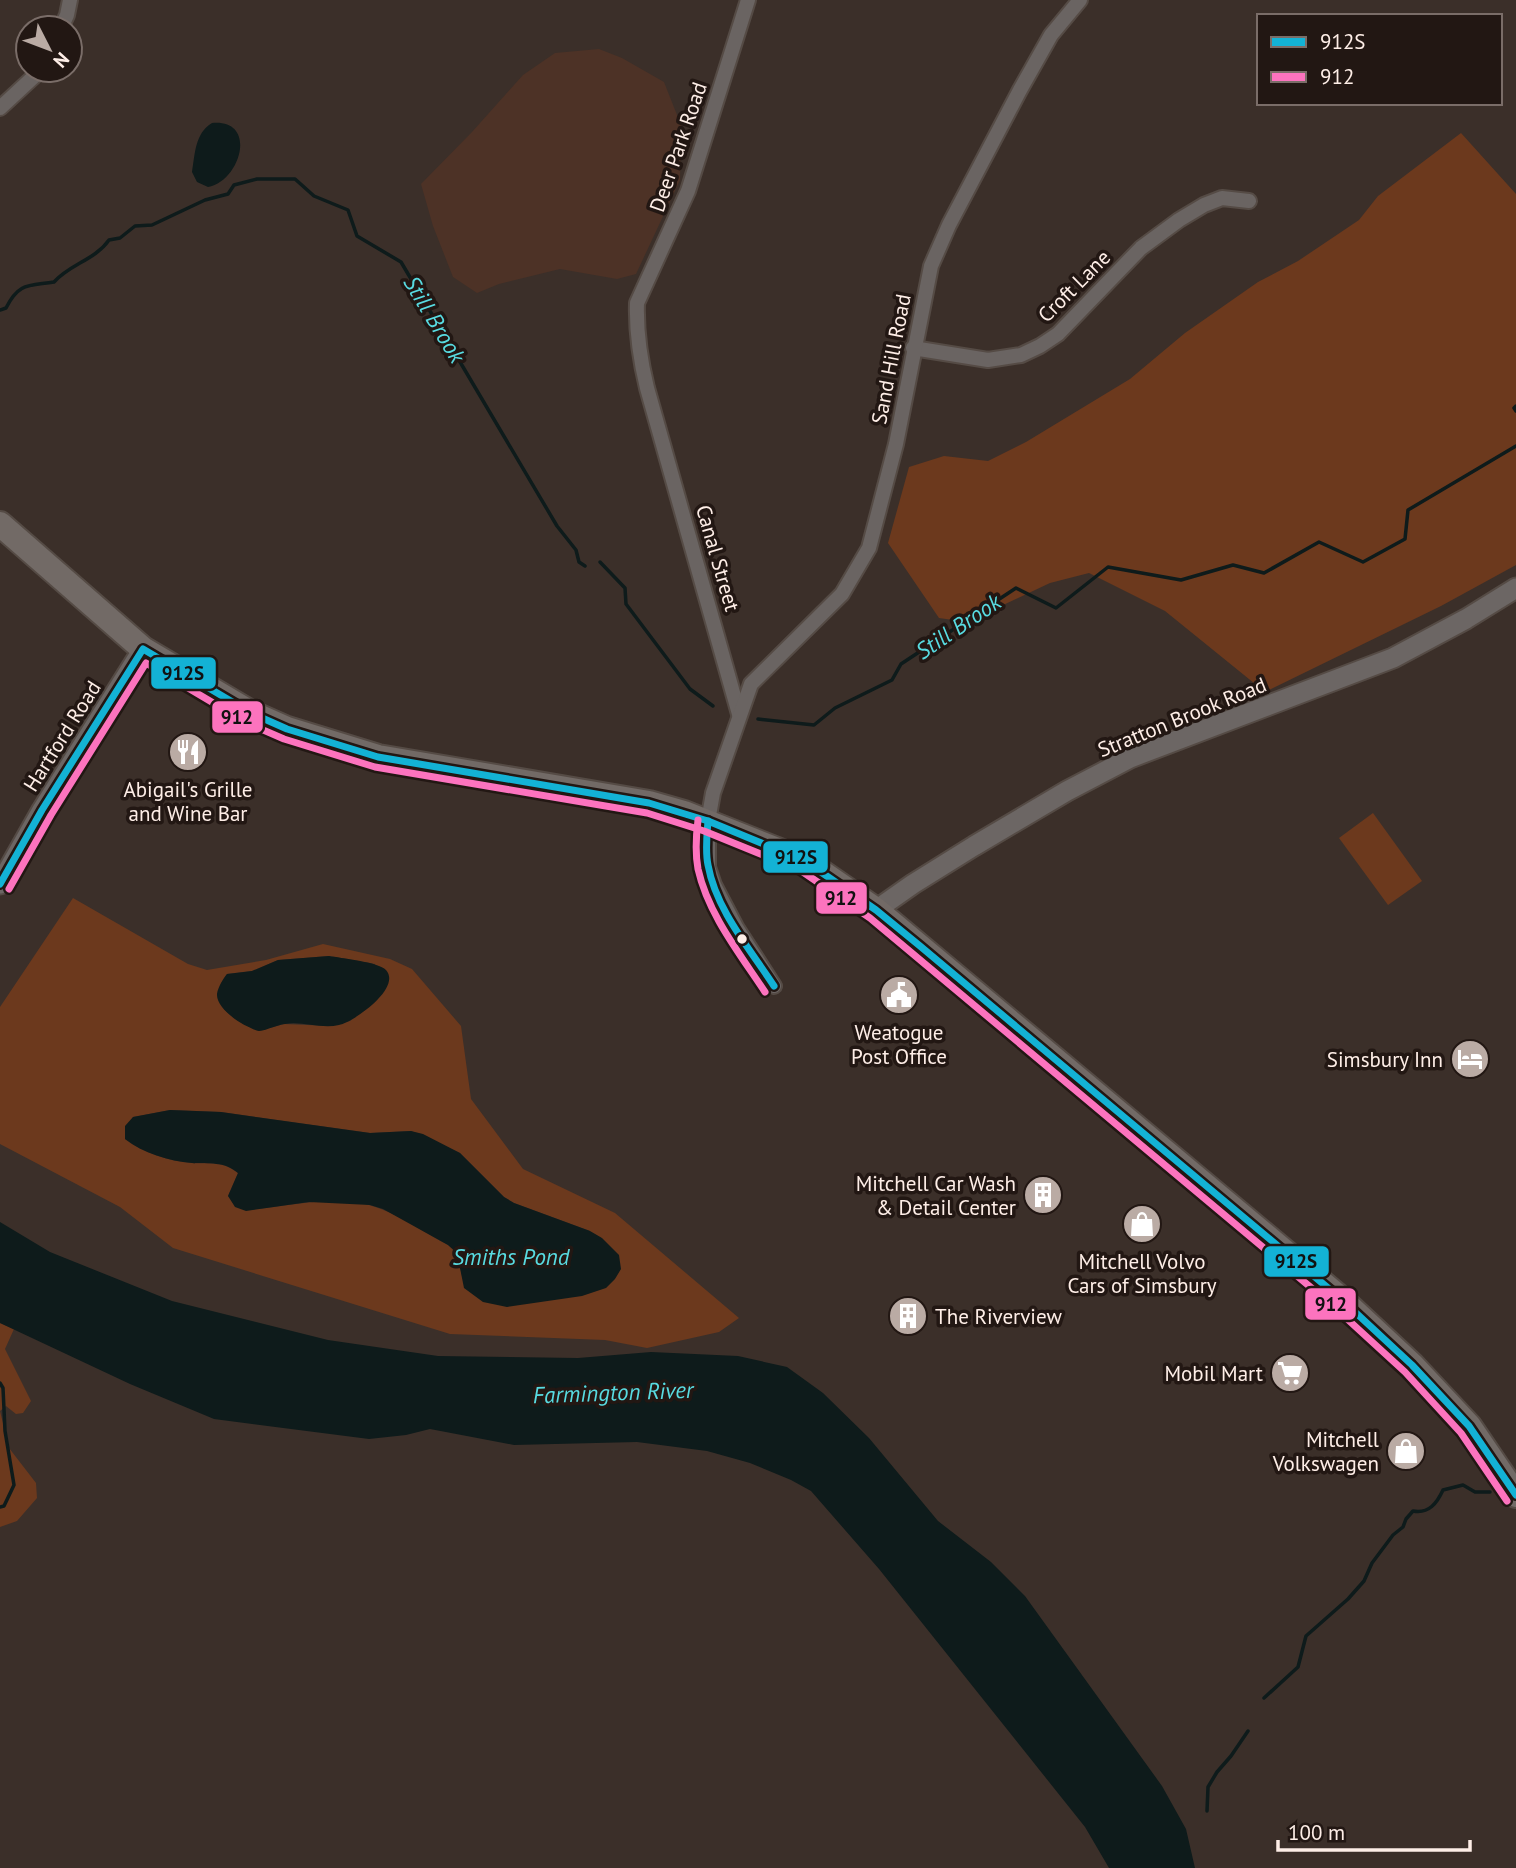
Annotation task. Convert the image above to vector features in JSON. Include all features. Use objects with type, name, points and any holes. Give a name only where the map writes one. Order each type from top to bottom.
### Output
[{"type":"highway","points":[[0,524],[143,649],[251,713],[287,729],[378,757],[649,803],[708,821],[805,861],[876,911],[1347,1305],[1412,1365],[1469,1426],[1516,1496]]},
{"type":"street","name":"Sand Hill Road","points":[[739,714],[751,684],[842,594],[869,548],[895,444],[931,266],[1051,35],[1080,0]]},
{"type":"street","name":"Deer Park Road","points":[[637,303],[688,191],[746,1]]},
{"type":"street","points":[[0,108],[26,84]]},
{"type":"street","name":"Croft Lane","points":[[914,348],[988,360],[1021,355],[1058,334],[1141,247],[1179,220],[1222,198],[1249,201]]},
{"type":"street","name":"Canal Street","points":[[637,303],[637,340],[647,388],[739,714]]},
{"type":"street","name":"Stratton Brook Road","points":[[876,911],[997,832],[1130,758],[1393,658],[1466,619],[1516,588]]},
{"type":"street","name":"Hartford Road","points":[[0,884],[42,810],[143,649]]},
{"type":"street","points":[[739,714],[713,793],[708,821],[708,867],[714,885],[736,927],[774,986]]},
{"type":"shaded area","points":[[599,49],[622,58],[664,82],[681,125],[680,180],[636,274],[617,279],[560,269],[499,284],[477,293],[453,277],[433,226],[421,184],[523,75],[555,53]]},
{"type":"shaded area","points":[[1461,133],[1516,194],[1516,565],[1441,606],[1265,692],[1165,611],[1089,573],[1050,583],[967,622],[939,618],[888,543],[909,467],[944,456],[988,461],[1026,442],[1130,379],[1185,333],[1258,282],[1298,261],[1359,220],[1378,196]]},
{"type":"shaded area","points":[[1373,813],[1422,881],[1388,905],[1339,838]]},
{"type":"shaded area","points":[[73,898],[188,964],[207,970],[266,960],[323,944],[390,959],[412,969],[461,1026],[471,1099],[523,1169],[615,1213],[739,1318],[719,1332],[647,1348],[605,1340],[450,1334],[173,1248],[120,1207],[0,1144],[0,1007]],"holes":[[[329,956],[375,964],[365,1009],[350,1021],[331,1026],[284,1024],[259,1031],[231,1016],[220,1003],[221,985],[227,974],[252,971],[278,960]],[[170,1110],[221,1112],[370,1133],[411,1131],[460,1153],[504,1197],[514,1203],[590,1231],[462,1276],[457,1253],[448,1245],[390,1212],[365,1204],[331,1201],[246,1210],[228,1196],[238,1173],[232,1169],[216,1164],[165,1158],[125,1139],[133,1117]]]},
{"type":"shaded area","points":[[0,1323],[14,1329],[5,1349],[31,1401],[23,1413],[16,1414],[6,1406],[0,1411]]},
{"type":"shaded area","points":[[0,1411],[9,1448],[36,1483],[37,1498],[17,1521],[0,1527]]},
{"type":"water","points":[[212,123],[227,124],[236,131],[240,140],[240,152],[229,174],[219,183],[208,187],[197,182],[192,172],[199,138]]},
{"type":"water","points":[[329,956],[382,967],[389,977],[388,986],[382,995],[365,1011],[346,1023],[325,1026],[291,1023],[259,1031],[226,1012],[218,1000],[218,989],[227,974],[252,971],[278,960]]},
{"type":"water","name":"Smiths Pond","points":[[170,1110],[221,1112],[370,1133],[411,1131],[423,1134],[460,1153],[504,1197],[514,1203],[602,1238],[619,1255],[621,1269],[606,1288],[582,1296],[507,1307],[483,1302],[464,1288],[457,1253],[448,1245],[383,1209],[370,1205],[309,1202],[246,1211],[235,1207],[228,1196],[238,1173],[233,1169],[216,1164],[165,1158],[125,1139],[125,1126],[133,1117]]},
{"type":"water","name":"Farmington River","points":[[0,1222],[50,1252],[172,1301],[328,1340],[438,1356],[578,1358],[651,1352],[738,1356],[787,1367],[823,1393],[869,1438],[938,1521],[991,1562],[1025,1596],[1162,1786],[1186,1829],[1195,1868],[1109,1868],[1085,1827],[879,1569],[811,1491],[791,1480],[750,1463],[707,1451],[637,1442],[514,1445],[430,1429],[369,1439],[214,1419],[130,1384],[0,1323]]},
{"type":"waterway","name":"Still Brook","points":[[0,310],[6,308],[20,289],[54,282],[97,252],[109,240],[120,238],[135,226],[152,225],[205,200],[228,194],[234,185],[257,179],[295,179],[314,196],[348,210],[357,236],[401,262],[557,526],[576,550],[579,562],[585,566]]},
{"type":"waterway","name":"Still Brook","points":[[1516,406],[1516,411]]},
{"type":"waterway","name":"Still Brook","points":[[758,719],[814,725],[835,708],[892,680],[901,664],[1016,588],[1056,608],[1108,567],[1181,580],[1233,565],[1264,573],[1319,542],[1363,562],[1405,539],[1408,510],[1516,446]]},
{"type":"waterway","name":"Still Brook","points":[[600,562],[625,588],[626,604],[690,689],[713,706]]},
{"type":"waterway","points":[[0,1383],[3,1388],[5,1431],[14,1485],[4,1506],[0,1507]]},
{"type":"waterway","points":[[1264,1698],[1298,1667],[1306,1636],[1364,1581],[1372,1563],[1413,1511],[1428,1509],[1443,1490],[1463,1485],[1475,1492],[1490,1492]]},
{"type":"waterway","points":[[1207,1811],[1208,1787],[1248,1731]]},
{"type":"transit line","name":"912S","points":[[0,884],[42,810],[143,649],[251,713],[287,729],[378,757],[649,803],[708,821],[805,861],[876,910],[920,946],[1340,1298],[1412,1365],[1469,1426],[1516,1495]]},
{"type":"transit line","name":"912","points":[[9,889],[51,815],[146,663],[247,723],[284,739],[375,767],[647,813],[704,831],[800,870],[870,918],[1333,1306],[1405,1372],[1461,1433],[1507,1501]]},
{"type":"transit line","name":"912","points":[[698,820],[696,857],[709,902],[765,992]]},
{"type":"transit line","name":"912S","points":[[708,821],[707,860],[718,898],[774,986]]},
{"type":"place","name":"Abigail's Grille and Wine Bar","points":[[188,752]]},
{"type":"place","name":"Weatogue Post Office","points":[[899,995]]},
{"type":"place","name":"Simsbury Inn","points":[[1470,1059]]},
{"type":"place","name":"Mitchell Car Wash & Detail Center","points":[[1043,1195]]},
{"type":"place","name":"Mitchell Volvo Cars of Simsbury","points":[[1142,1224]]},
{"type":"place","name":"The Riverview","points":[[908,1316]]},
{"type":"place","name":"Mobil Mart","points":[[1290,1373]]},
{"type":"place","name":"Mitchell Volkswagen","points":[[1406,1451]]}]
